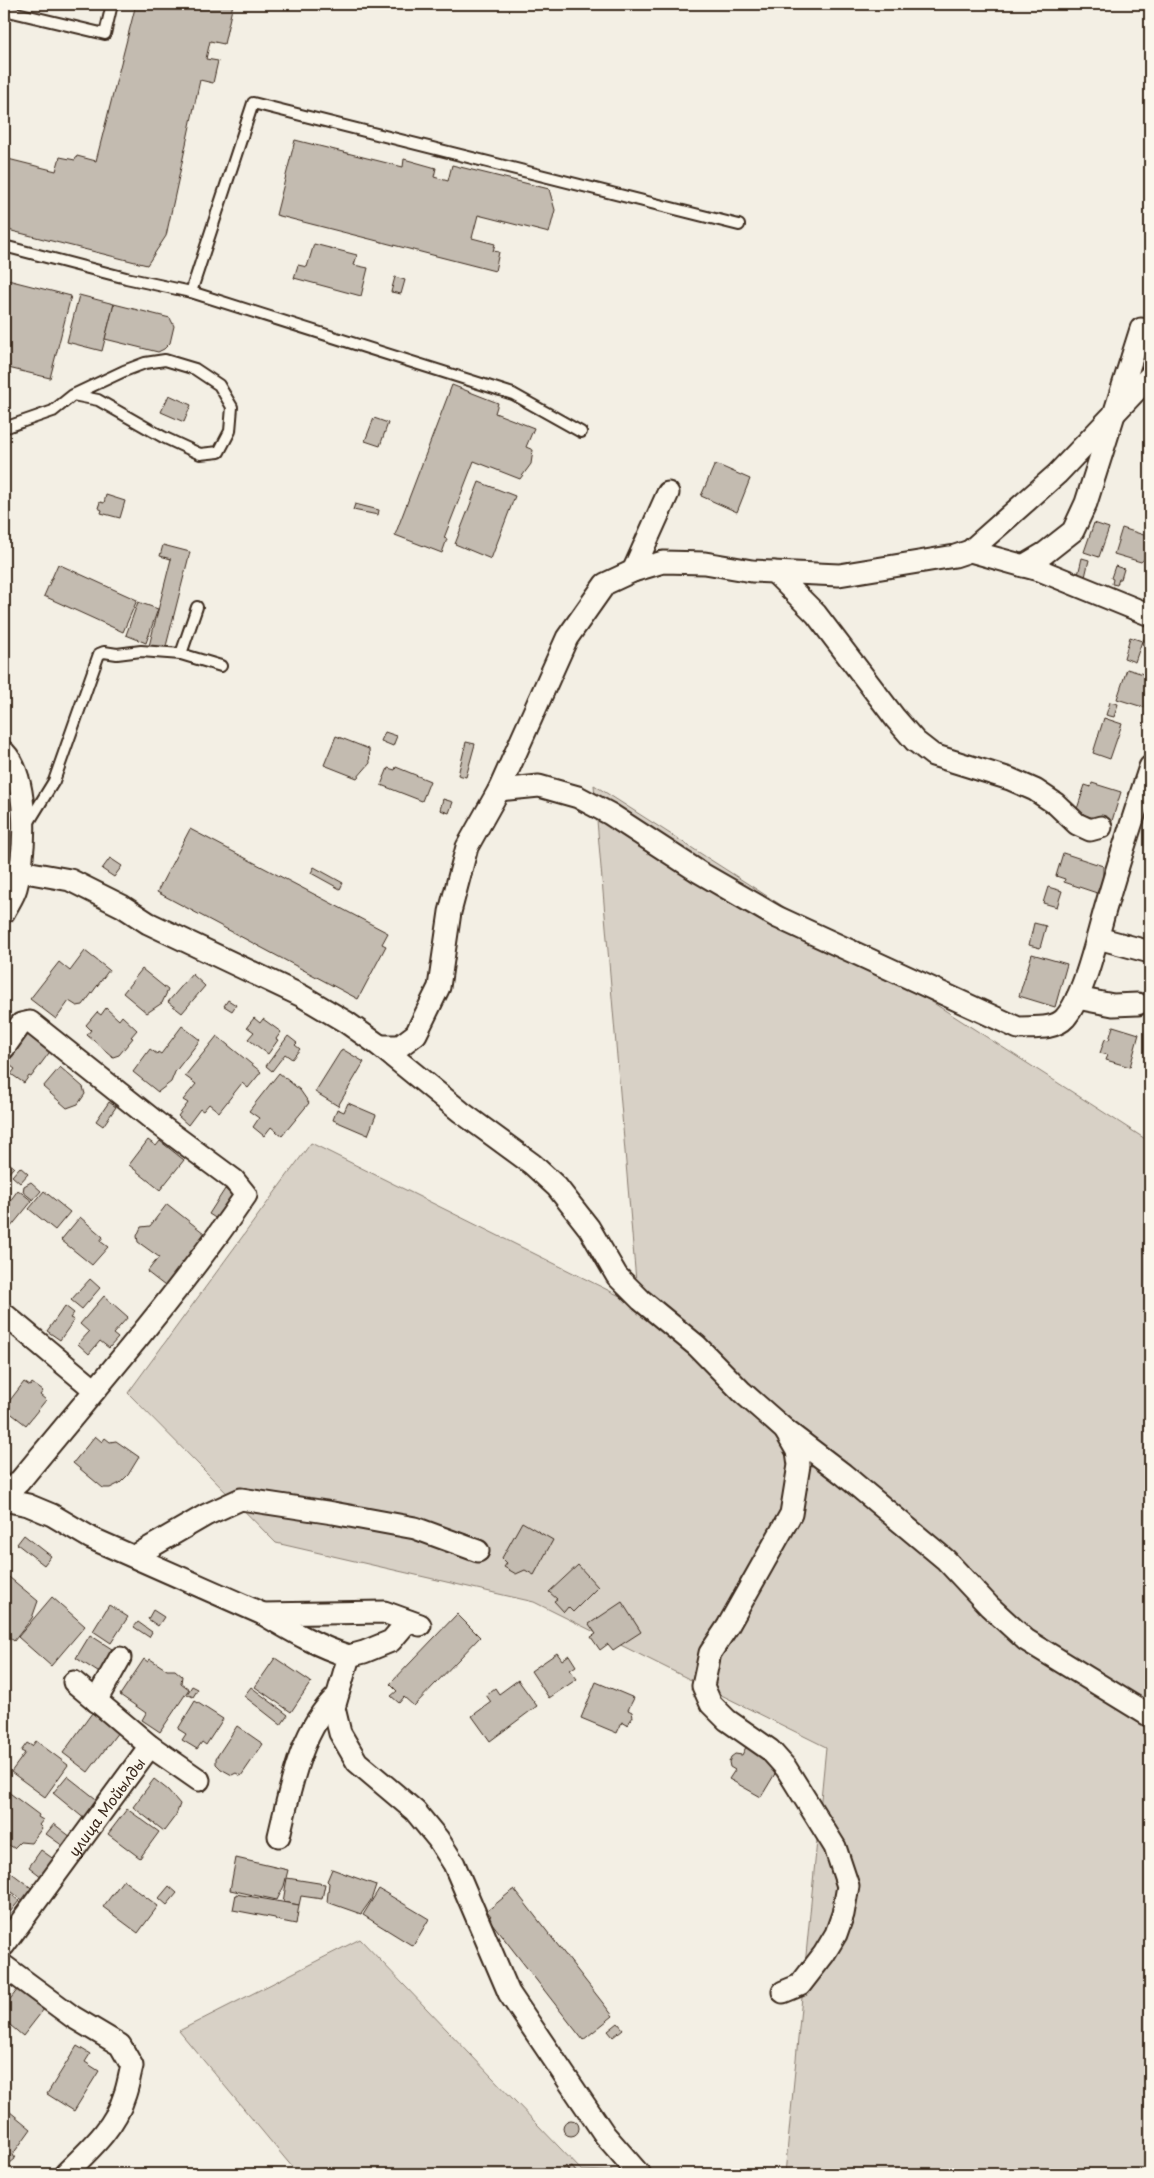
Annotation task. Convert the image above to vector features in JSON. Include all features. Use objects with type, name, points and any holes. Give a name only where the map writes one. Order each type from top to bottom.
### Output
[{"type":"street","points":[[1023,566],[1045,553],[1073,531],[1086,503],[1120,409],[1141,329],[1150,331]]},
{"type":"street","points":[[380,1046],[400,1046],[416,1034],[439,987],[450,912],[467,847],[499,790],[567,638],[606,584],[633,571],[663,562],[705,563],[752,571],[839,575],[956,556],[970,551],[1057,474],[1150,376]]},
{"type":"street","points":[[1120,409],[1140,401],[1150,404]]},
{"type":"street","points":[[633,571],[668,493]]},
{"type":"street","points":[[970,551],[1042,571],[1150,616]]},
{"type":"street","points":[[774,572],[816,614],[915,741],[933,755],[1035,790],[1078,824],[1090,830],[1101,827]]},
{"type":"street","points":[[4,752],[10,758],[21,793],[25,828],[16,889],[4,912]]},
{"type":"street","points":[[499,790],[539,786],[578,797],[610,814],[699,872],[777,917],[1018,1028],[1045,1028],[1064,1019],[1077,998],[1098,938],[1150,767]]},
{"type":"street","points":[[20,871],[70,880],[122,906],[148,923],[302,996],[346,1022],[380,1046],[461,1112],[532,1164],[557,1187],[589,1228],[617,1276],[641,1300],[697,1346],[742,1392],[784,1429],[843,1474],[946,1560],[989,1606],[1026,1640],[1150,1716]]},
{"type":"street","points":[[1098,938],[1150,952]]},
{"type":"street","points":[[1077,998],[1114,1005],[1138,1004]]},
{"type":"street","points":[[4,1048],[22,1024],[30,1022],[157,1123],[234,1180],[246,1195],[213,1243],[95,1390],[4,1498],[52,1515],[91,1538],[263,1614],[333,1652],[349,1656],[364,1652],[391,1641],[414,1622],[384,1612],[263,1614]]},
{"type":"street","points":[[4,1314],[95,1390]]},
{"type":"street","points":[[783,1992],[800,1985],[836,1934],[843,1914],[848,1886],[835,1847],[786,1768],[770,1750],[727,1720],[711,1704],[703,1686],[710,1653],[733,1618],[791,1514],[799,1465],[797,1451],[784,1429]]},
{"type":"street","points":[[135,1556],[206,1515],[241,1499],[416,1528],[478,1551]]},
{"type":"street","points":[[349,1656],[334,1708],[340,1733],[358,1762],[415,1811],[438,1839],[454,1864],[509,1993],[605,2135],[639,2174]]},
{"type":"street","points":[[96,1701],[120,1658]]},
{"type":"street","name":"улица Мойылды","points":[[4,1946],[150,1746],[74,1682]]},
{"type":"street","points":[[279,1836],[294,1776],[312,1730],[324,1707],[337,1696]]},
{"type":"street","points":[[150,1746],[198,1780]]},
{"type":"street","points":[[4,1966],[73,2017],[120,2046],[132,2066],[124,2099],[109,2126],[92,2147],[65,2174]]},
{"type":"lane","points":[[4,10],[105,34],[112,4]]},
{"type":"lane","points":[[191,292],[254,103],[739,225]]},
{"type":"lane","points":[[4,246],[126,278],[191,292],[514,394],[581,432]]},
{"type":"lane","points":[[4,428],[53,411],[73,395],[124,370],[145,363],[165,360],[195,369],[219,385],[232,407],[230,431],[219,452],[200,454],[163,437],[98,400],[73,395]]},
{"type":"lane","points":[[180,654],[198,607]]},
{"type":"lane","points":[[25,828],[54,781],[99,654],[104,652],[117,654],[141,651],[180,654],[221,666]]},
{"type":"shaded area","points":[[594,785],[1150,1142],[1150,2174],[785,2174],[826,1747],[534,1602],[276,1543],[128,1393],[311,1143],[638,1305]]},
{"type":"shaded area","points":[[360,1939],[581,2170],[688,2174],[298,2174],[179,2031]]},
{"type":"building","points":[[67,4],[94,4],[93,9]]},
{"type":"building","points":[[136,4],[233,4],[224,44],[210,41],[206,59],[218,61],[213,83],[200,80],[166,236],[147,265],[4,229],[4,158],[56,171],[60,157],[75,160],[77,156],[96,161]]},
{"type":"building","points":[[295,140],[403,167],[404,159],[436,168],[434,177],[448,181],[452,165],[549,189],[555,210],[549,233],[478,215],[472,238],[495,244],[493,251],[499,252],[495,271],[276,215]]},
{"type":"building","points":[[314,244],[357,255],[354,265],[368,268],[361,296],[294,278],[298,265],[307,267]]},
{"type":"building","points":[[395,277],[405,280],[401,294],[391,292]]},
{"type":"building","points":[[4,279],[71,296],[50,378],[4,367]]},
{"type":"building","points":[[79,295],[114,304],[102,351],[67,342]]},
{"type":"building","points":[[114,304],[170,318],[174,326],[170,343],[158,352],[105,339]]},
{"type":"building","points":[[452,385],[498,403],[495,413],[534,428],[526,447],[533,450],[531,464],[520,479],[474,461],[444,538],[447,539],[442,553],[395,535]]},
{"type":"building","points":[[169,395],[191,405],[184,422],[161,412]]},
{"type":"building","points":[[374,418],[388,423],[380,446],[365,441]]},
{"type":"building","points":[[718,465],[750,479],[737,512],[701,496],[714,466]]},
{"type":"building","points":[[479,482],[515,496],[491,559],[455,544]]},
{"type":"building","points":[[106,495],[125,501],[120,518],[101,513],[102,510],[98,508],[100,502],[104,503]]},
{"type":"building","points":[[355,504],[379,510],[378,515],[353,510]]},
{"type":"building","points":[[1094,523],[1109,528],[1099,557],[1084,552]]},
{"type":"building","points":[[1122,528],[1150,537],[1150,556],[1141,562],[1114,554]]},
{"type":"building","points":[[163,545],[190,552],[165,650],[149,646],[171,559],[160,556]]},
{"type":"building","points":[[1082,558],[1089,560],[1085,577],[1078,575]]},
{"type":"building","points":[[58,564],[137,600],[123,632],[44,596]]},
{"type":"building","points":[[1115,566],[1124,569],[1117,585],[1112,584],[1113,579],[1111,578]]},
{"type":"building","points":[[138,602],[158,609],[146,643],[126,635]]},
{"type":"building","points":[[1147,631],[1150,633],[1150,647],[1142,644]]},
{"type":"building","points":[[1130,637],[1142,641],[1135,662],[1124,658]]},
{"type":"building","points":[[1127,669],[1150,676],[1150,704],[1146,708],[1117,699]]},
{"type":"building","points":[[1110,702],[1118,704],[1114,717],[1106,715]]},
{"type":"building","points":[[1104,718],[1122,724],[1110,759],[1093,753]]},
{"type":"building","points":[[385,732],[397,736],[393,746],[381,741]]},
{"type":"building","points":[[336,736],[369,749],[370,763],[357,778],[324,765]]},
{"type":"building","points":[[466,742],[475,744],[466,777],[458,775]]},
{"type":"building","points":[[396,767],[430,781],[422,801],[381,785],[388,768],[395,770]]},
{"type":"building","points":[[1092,783],[1121,792],[1111,824],[1076,812],[1085,785],[1091,787]]},
{"type":"building","points":[[443,799],[453,802],[449,813],[440,810]]},
{"type":"building","points":[[190,829],[388,933],[382,944],[386,946],[358,999],[157,892]]},
{"type":"building","points":[[1063,853],[1103,866],[1103,878],[1097,893],[1064,882],[1065,879],[1056,876]]},
{"type":"building","points":[[110,858],[122,866],[114,877],[102,869]]},
{"type":"building","points":[[314,867],[343,883],[340,889],[311,873]]},
{"type":"building","points":[[1048,887],[1062,891],[1057,907],[1043,903]]},
{"type":"building","points":[[1034,923],[1046,926],[1040,948],[1029,945]]},
{"type":"building","points":[[85,951],[109,970],[83,1005],[77,1006],[69,1001],[56,1019],[30,999],[59,962],[70,971]]},
{"type":"building","points":[[1032,954],[1067,964],[1055,1007],[1019,996]]},
{"type":"building","points":[[142,969],[168,990],[162,1003],[147,1013],[123,993]]},
{"type":"building","points":[[192,974],[205,986],[182,1013],[168,1002]]},
{"type":"building","points":[[228,1000],[236,1005],[232,1011],[224,1006]]},
{"type":"building","points":[[106,1008],[119,1020],[122,1016],[137,1030],[119,1055],[113,1057],[87,1035],[91,1030],[86,1025],[97,1012],[101,1015]]},
{"type":"building","points":[[254,1018],[260,1023],[263,1019],[281,1032],[268,1054],[248,1039],[254,1032],[247,1027]]},
{"type":"building","points":[[182,1026],[200,1040],[175,1072],[171,1082],[158,1092],[133,1072],[150,1049],[157,1054],[158,1052],[161,1054]]},
{"type":"building","points":[[1113,1026],[1139,1034],[1130,1067],[1106,1060],[1108,1055],[1100,1053],[1105,1039],[1109,1040]]},
{"type":"building","points":[[30,1030],[52,1049],[31,1077],[29,1076],[24,1083],[11,1074],[15,1069],[4,1061],[4,1057],[23,1031],[27,1034]]},
{"type":"building","points":[[217,1036],[261,1072],[248,1088],[242,1083],[219,1112],[209,1104],[203,1111],[200,1109],[188,1125],[178,1116],[188,1103],[183,1100],[196,1084],[185,1076]]},
{"type":"building","points":[[288,1036],[297,1043],[295,1045],[300,1049],[292,1059],[285,1054],[272,1071],[266,1066]]},
{"type":"building","points":[[342,1049],[364,1062],[338,1106],[315,1092]]},
{"type":"building","points":[[60,1067],[83,1087],[85,1094],[78,1104],[67,1108],[43,1087]]},
{"type":"building","points":[[279,1073],[300,1090],[309,1103],[282,1136],[271,1127],[264,1136],[253,1127],[259,1118],[249,1111]]},
{"type":"building","points":[[109,1102],[116,1107],[103,1126],[96,1121]]},
{"type":"building","points":[[348,1103],[376,1115],[368,1135],[333,1120],[337,1109],[344,1112]]},
{"type":"building","points":[[148,1140],[156,1146],[160,1141],[184,1160],[160,1190],[129,1165]]},
{"type":"building","points":[[4,1159],[14,1167],[5,1177],[4,1176]]},
{"type":"building","points":[[20,1167],[28,1174],[20,1183],[12,1176]]},
{"type":"building","points":[[31,1182],[41,1191],[33,1200],[23,1192],[24,1186]]},
{"type":"building","points":[[225,1189],[233,1195],[217,1219],[209,1214]]},
{"type":"building","points":[[18,1190],[32,1201],[10,1228],[4,1223],[4,1209]]},
{"type":"building","points":[[44,1191],[70,1212],[55,1230],[29,1209]]},
{"type":"building","points":[[167,1204],[209,1237],[169,1289],[147,1272],[159,1257],[138,1242],[137,1236],[141,1227],[150,1226]]},
{"type":"building","points":[[80,1217],[103,1237],[100,1241],[108,1247],[92,1265],[61,1240]]},
{"type":"building","points":[[90,1279],[100,1288],[82,1309],[71,1300]]},
{"type":"building","points":[[104,1296],[128,1317],[113,1334],[118,1338],[109,1348],[100,1341],[89,1354],[78,1344],[89,1332],[80,1324]]},
{"type":"building","points":[[65,1306],[74,1313],[70,1318],[74,1320],[60,1340],[47,1331]]},
{"type":"building","points":[[24,1382],[30,1386],[32,1383],[43,1391],[40,1395],[46,1400],[26,1425],[4,1408]]},
{"type":"building","points":[[95,1436],[102,1442],[105,1438],[110,1442],[116,1441],[139,1457],[128,1475],[120,1483],[110,1488],[103,1488],[73,1463]]},
{"type":"building","points":[[522,1522],[553,1540],[534,1575],[525,1570],[516,1574],[504,1567],[507,1563],[502,1558]]},
{"type":"building","points":[[24,1535],[51,1556],[44,1565],[17,1544]]},
{"type":"building","points":[[578,1565],[598,1587],[573,1612],[568,1607],[564,1612],[554,1601],[557,1599],[549,1592]]},
{"type":"building","points":[[4,1573],[38,1601],[32,1618],[14,1641],[4,1633]]},
{"type":"building","points":[[52,1597],[85,1626],[51,1666],[18,1637]]},
{"type":"building","points":[[622,1602],[641,1632],[613,1650],[608,1644],[600,1650],[591,1637],[596,1634],[589,1624]]},
{"type":"building","points":[[109,1605],[128,1617],[111,1643],[93,1631]]},
{"type":"building","points":[[153,1610],[164,1617],[158,1626],[148,1619]]},
{"type":"building","points":[[457,1614],[480,1637],[414,1706],[404,1697],[399,1703],[391,1696],[397,1691],[390,1684]]},
{"type":"building","points":[[138,1622],[152,1632],[149,1637],[134,1627]]},
{"type":"building","points":[[90,1635],[115,1651],[101,1674],[76,1658]]},
{"type":"building","points":[[557,1653],[562,1660],[569,1655],[576,1666],[570,1670],[577,1679],[549,1698],[531,1671]]},
{"type":"building","points":[[275,1658],[311,1682],[291,1712],[255,1687]]},
{"type":"building","points":[[144,1659],[148,1662],[150,1659],[167,1670],[175,1670],[182,1676],[181,1683],[189,1689],[160,1732],[142,1720],[146,1713],[120,1695]]},
{"type":"building","points":[[518,1680],[537,1706],[490,1741],[472,1716],[491,1702],[486,1695],[495,1688],[499,1694]]},
{"type":"building","points":[[596,1682],[634,1698],[628,1710],[632,1712],[633,1717],[627,1725],[622,1722],[617,1733],[581,1718]]},
{"type":"building","points":[[192,1686],[198,1689],[193,1697],[187,1694]]},
{"type":"building","points":[[251,1687],[288,1715],[281,1725],[244,1696]]},
{"type":"building","points":[[195,1701],[223,1719],[206,1745],[202,1742],[197,1749],[182,1740],[186,1734],[178,1729]]},
{"type":"building","points":[[92,1713],[118,1732],[88,1772],[63,1753]]},
{"type":"building","points":[[237,1726],[263,1744],[241,1776],[236,1773],[232,1775],[216,1764],[216,1758]]},
{"type":"building","points":[[36,1741],[68,1765],[45,1797],[11,1772],[25,1753],[21,1751],[27,1743],[32,1746]]},
{"type":"building","points":[[747,1745],[779,1767],[761,1797],[729,1779],[735,1770],[730,1767],[731,1757],[735,1754],[742,1755]]},
{"type":"building","points":[[67,1776],[100,1802],[86,1820],[53,1793]]},
{"type":"building","points":[[154,1779],[168,1790],[180,1804],[176,1815],[164,1831],[133,1807]]},
{"type":"building","points":[[7,1791],[43,1820],[39,1825],[42,1828],[31,1843],[20,1842],[14,1848],[4,1842],[4,1796]]},
{"type":"building","points":[[127,1809],[159,1832],[140,1858],[108,1834]]},
{"type":"building","points":[[54,1824],[71,1837],[63,1846],[46,1834]]},
{"type":"building","points":[[41,1850],[55,1860],[42,1877],[29,1867]]},
{"type":"building","points":[[236,1858],[288,1870],[284,1886],[277,1900],[230,1890]]},
{"type":"building","points":[[332,1869],[376,1885],[371,1900],[361,1914],[327,1902],[329,1883],[327,1881]]},
{"type":"building","points":[[9,1871],[34,1890],[25,1902],[4,1886],[4,1878]]},
{"type":"building","points":[[287,1878],[325,1884],[322,1899],[301,1896],[299,1905],[283,1902]]},
{"type":"building","points":[[123,1880],[158,1906],[138,1933],[103,1907]]},
{"type":"building","points":[[169,1886],[177,1893],[167,1905],[159,1898]]},
{"type":"building","points":[[4,1888],[19,1901],[10,1912],[4,1907]]},
{"type":"building","points":[[379,1889],[429,1919],[413,1946],[363,1915]]},
{"type":"building","points":[[514,1889],[613,2016],[583,2040],[488,1918],[491,1916],[487,1911]]},
{"type":"building","points":[[236,1894],[299,1905],[296,1924],[233,1910]]},
{"type":"building","points":[[18,1989],[44,2009],[23,2036],[4,2020],[4,2007]]},
{"type":"building","points":[[618,2023],[623,2029],[613,2037],[608,2031]]},
{"type":"building","points":[[77,2046],[90,2054],[85,2062],[99,2071],[74,2111],[47,2094]]},
{"type":"building","points":[[4,2107],[31,2129],[13,2154],[15,2159],[4,2168]]},
{"type":"building","points":[[571,2120],[577,2122],[579,2128],[577,2134],[571,2136],[565,2134],[563,2128],[565,2122]]},
{"type":"building","points":[[566,2166],[568,2170],[572,2167],[578,2174],[564,2174],[562,2170]]}]
